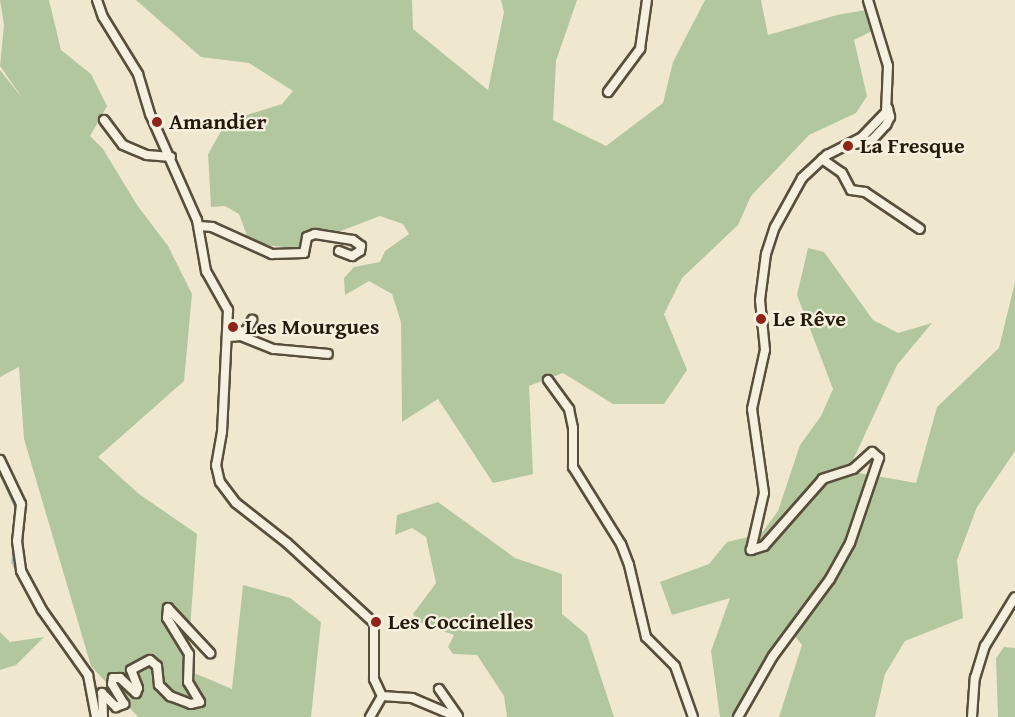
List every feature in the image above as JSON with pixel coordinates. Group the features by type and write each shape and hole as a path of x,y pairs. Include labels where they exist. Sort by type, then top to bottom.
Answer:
{"street":[{"path":"97,0 103,17 138,74 150,114 171,157 199,225 204,264 228,310 229,334 224,362 222,432 216,458 220,482 236,503 287,543 374,623 374,679 382,696"},
{"path":"608,92 640,49 647,0"},
{"path":"738,717 773,656 813,603 850,543 879,458 872,452 853,469 827,476 764,546 755,551 750,548 764,493 752,409 764,355 760,300 766,254 771,235 797,186 822,159 853,143 877,125 888,108 888,66 868,0"},
{"path":"104,120 123,145 147,155 171,157"},
{"path":"822,159 842,173 851,190 865,192 920,229"},
{"path":"199,225 212,226 272,254 304,253 308,237 315,234 353,240 361,246 360,251 352,256 339,251"},
{"path":"229,334 246,331 252,320"},
{"path":"229,334 241,336 274,349 328,354"},
{"path":"548,380 569,409 573,428 573,467 602,509 630,565 646,637 675,666 693,717"},
{"path":"0,460 21,504 16,541 21,572 42,610 87,673 96,717"},
{"path":"972,717 980,659 1015,597"},
{"path":"103,717 102,693 116,706 124,704 112,684 113,678 120,678 128,690 136,693 138,688 131,670 150,660 157,666 159,685 170,696 191,704 200,702 188,682 189,654 167,618 168,609 210,653"},
{"path":"439,689 458,717"},
{"path":"370,717 382,696"},
{"path":"382,696 412,698 458,717"}],"green space":[{"path":"0,0 49,0 61,50 91,74 107,106 90,136 103,149 137,205 168,246 192,294 184,381 98,457 139,494 197,534 187,670 232,689 243,585 290,598 321,622 311,717 138,717 91,666 24,439 19,367 0,377 0,70 23,99 0,66 4,25"},
{"path":"136,0 412,0 413,29 488,90 504,12 501,0 577,0 556,61 553,120 606,146 663,103 673,62 705,0 761,0 768,35 837,15 866,10 874,30 854,40 867,96 856,113 809,135 751,196 738,225 682,278 664,314 687,370 664,404 613,404 563,373 529,386 533,474 493,483 438,399 402,422 401,322 392,294 369,281 345,295 344,278 354,267 380,262 385,251 409,234 403,224 380,216 296,248 250,244 239,214 225,206 211,207 208,154 227,121 282,104 293,91 249,63 201,57"},
{"path":"808,248 824,252 873,320 898,333 932,323 897,365 848,471 916,483 937,407 999,348 1015,282 1015,451 977,507 957,560 963,618 905,641 885,674 875,717 779,717 802,645 787,626 733,717 720,717 711,651 730,598 672,615 660,582 709,564 727,542 761,534 778,511 800,445 821,416 833,389 797,295"},
{"path":"438,502 515,558 562,574 562,614 587,635 614,717 507,717 504,696 477,655 453,654 448,647 454,635 419,622 413,614 436,583 426,537 412,528 395,535 397,515"},
{"path":"0,632 10,642 44,637 16,665 0,670"},
{"path":"1004,647 1015,648 1015,717 998,717 996,658"}],"waterway":[{"path":"0,473 17,510"},
{"path":"14,532 13,563 37,608"},
{"path":"81,671 85,680"},
{"path":"91,713 92,717"}],"place":[{"name":"Amandier","path":"157,122"},
{"name":"La Fresque","path":"848,146"},
{"name":"Le Rêve","path":"761,319"},
{"name":"Les Mourgues","path":"233,327"},
{"name":"Les Coccinelles","path":"376,622"}]}
